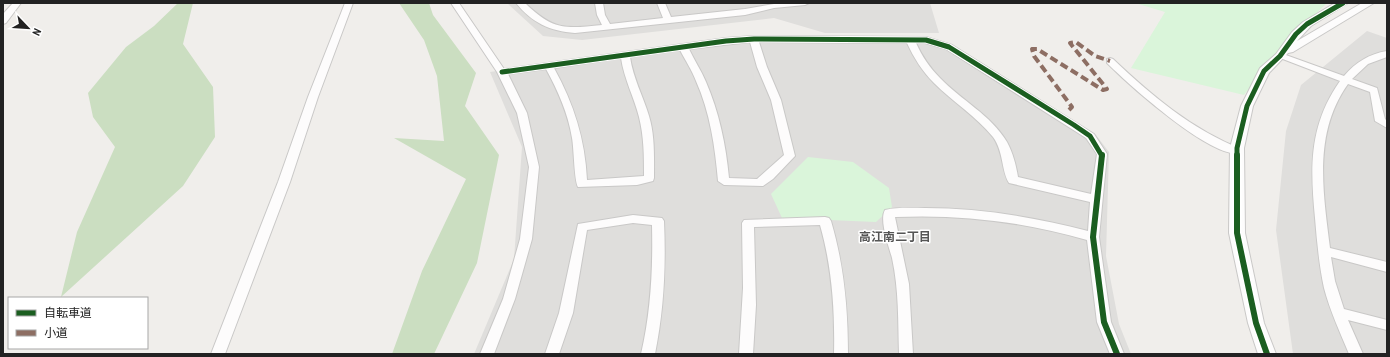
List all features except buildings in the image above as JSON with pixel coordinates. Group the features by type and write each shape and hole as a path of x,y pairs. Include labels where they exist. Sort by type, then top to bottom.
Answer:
{"street":[{"path":"3,21 17,3"},
{"path":"218,354 284,182 313,97 349,3"},
{"path":"455,3 502,72 522,113 534,167 526,239 509,299 487,354"},
{"path":"520,3 537,21 559,30 607,27 668,19 733,13 774,6 805,3"},
{"path":"599,3 601,15 607,27"},
{"path":"661,3 668,19"},
{"path":"726,3 733,13"},
{"path":"1267,354 1256,323 1237,233 1238,151 1247,106 1264,71 1280,56 1296,34 1307,24 1343,3"},
{"path":"1280,56 1364,4"},
{"path":"502,72 726,41 754,39 926,40 949,47 972,63 1090,136 1102,154 1093,237 1104,322 1117,354"},
{"path":"684,48 700,80 710,105 722,158 724,181 759,183 769,176 790,156 776,100 769,80 762,67 754,39"},
{"path":"910,40 917,56 934,78 995,132 1010,162 1013,180 1096,199"},
{"path":"1356,354 1331,289 1324,251 1318,192 1317,152 1324,119 1332,101 1346,80 1372,56 1387,54"},
{"path":"550,66 568,101 577,131 582,153 582,184 637,181 649,178 650,152 646,124 626,72 625,56"},
{"path":"1280,56 1374,90 1380,121 1387,125"},
{"path":"1110,60 1132,81 1176,116 1219,146 1238,151"},
{"path":"906,354 906,310 902,275 889,225 889,213 944,211 1003,217 1035,222 1093,237"},
{"path":"552,354 566,313 582,227 633,219 658,220 660,262 657,297 648,354"},
{"path":"746,354 750,325 748,223 825,221 834,248 838,280 841,306 841,354"},
{"path":"1324,251 1387,267"},
{"path":"1340,313 1387,325"}],"shaded area":[{"path":"507,3 930,3 939,33 825,33 774,18 582,40 543,36"},
{"path":"1367,31 1387,38 1387,354 1293,354 1276,230 1286,131 1301,85"},
{"path":"774,35 932,38 959,49 1096,135 1109,152 1106,256 1119,324 1131,354 474,354 514,259 522,147 490,72 727,37"}],"green space":[{"path":"178,3 193,3 183,44 213,87 215,137 183,186 61,297 77,232 115,147 93,117 88,93 126,47 154,26"},
{"path":"399,3 429,3 433,15 476,73 465,106 499,155 477,263 434,354 392,354 422,271 466,179 394,138 444,141 437,76 424,40"},
{"path":"1135,3 1327,3 1281,47 1244,95 1131,68 1165,12"},
{"path":"808,157 853,162 889,188 892,207 876,222 782,218 771,194"}],"marked path":[{"path":"1069,110 1072,107 1034,56 1032,49 1037,49 1103,90 1107,89 1070,43 1076,42 1095,56 1110,61"}],"cycle path":[{"path":"1267,354 1256,323 1237,233 1237,148 1247,106 1264,71 1280,56 1296,34 1307,24 1343,3"},
{"path":"502,72 726,41 754,39 926,40 949,47 972,63 1090,136 1102,154 1093,237 1104,322 1117,354"}],"district":[{"name":"高江南二丁目","path":"895,237"}]}
